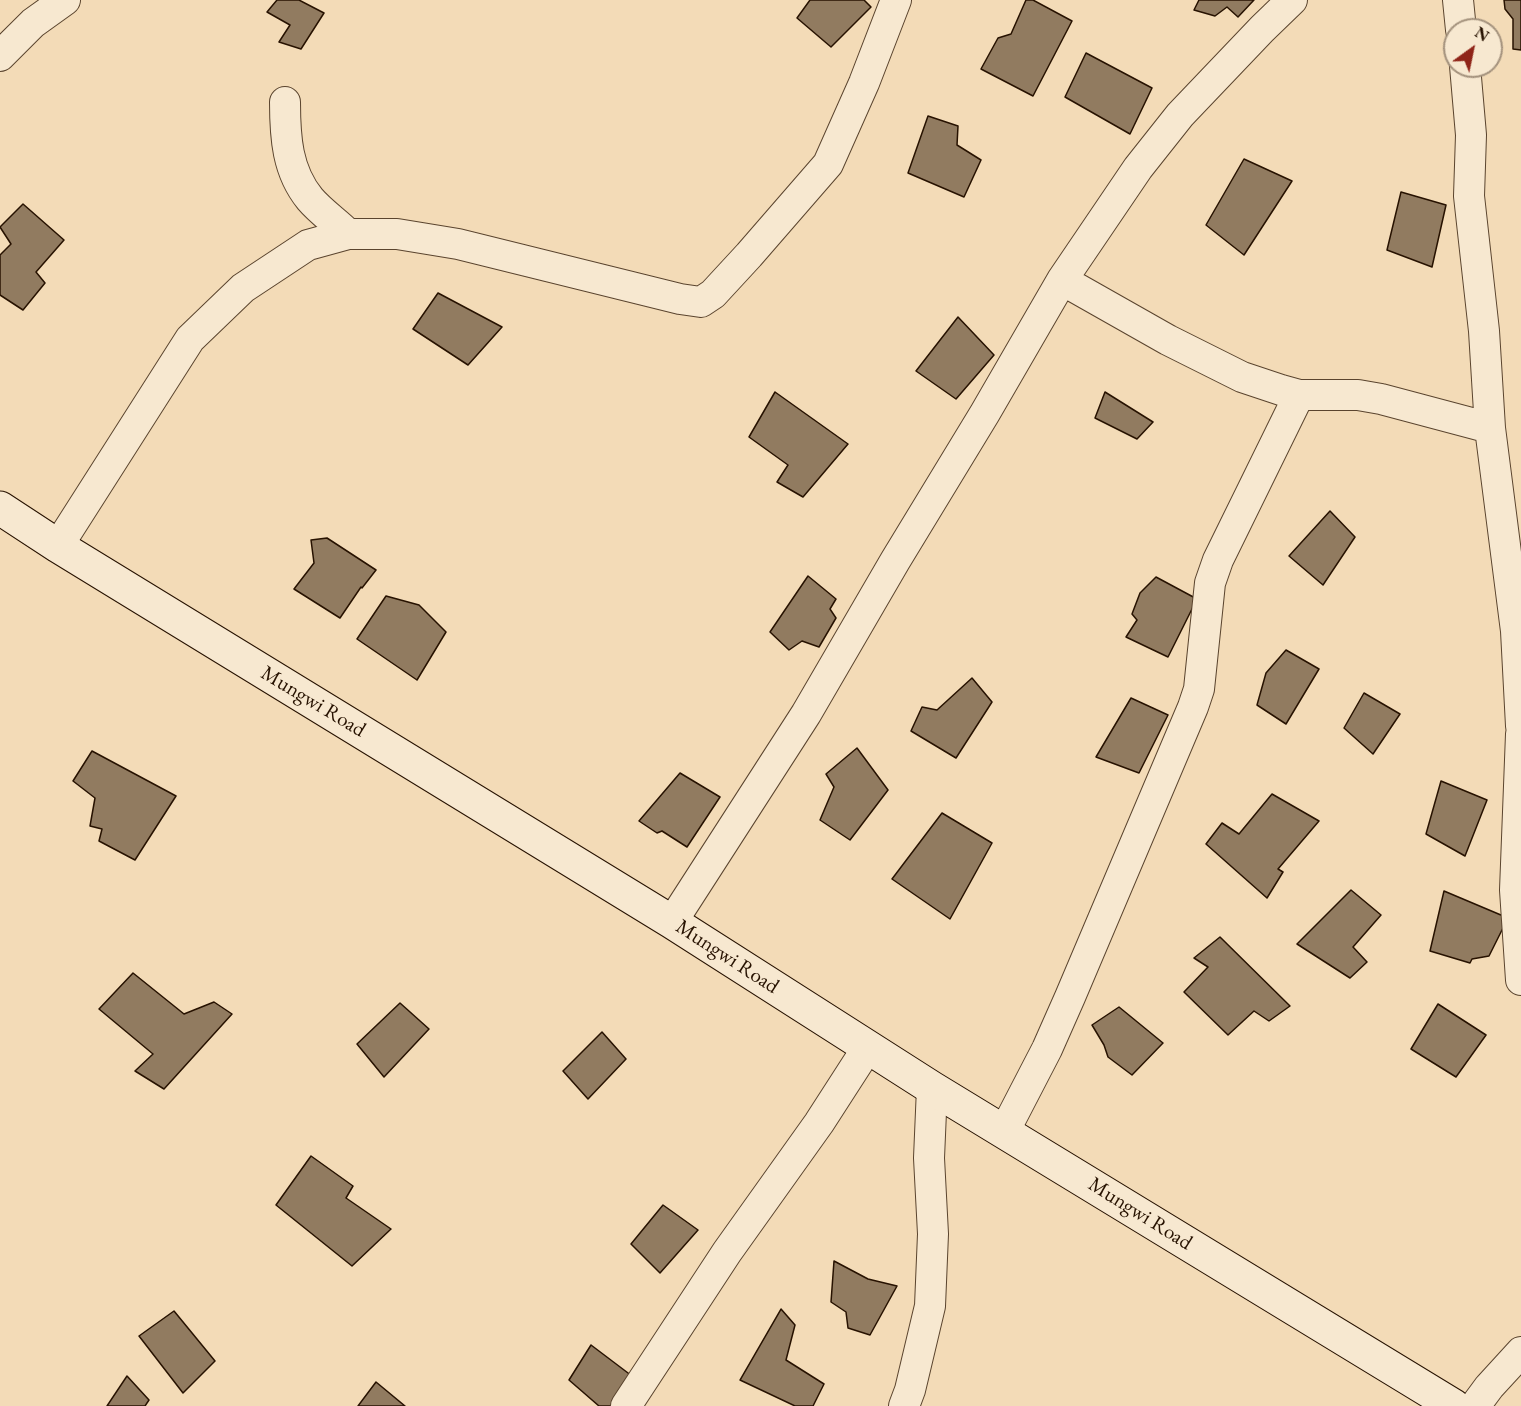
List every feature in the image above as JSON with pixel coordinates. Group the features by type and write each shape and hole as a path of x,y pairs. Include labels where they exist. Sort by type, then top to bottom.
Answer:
{"main road":[{"name":"Mungwi Road","path":"0,508 58,546 672,922 932,1088 1454,1406"}],"street":[{"path":"0,56 33,23 65,0"},
{"path":"58,546 190,339 243,288 308,245 348,234 397,234 458,244 680,299 701,302 713,294 749,255 828,164 864,83 896,0"},
{"path":"672,922 806,714 1062,280 1138,168 1180,116 1262,29 1293,0"},
{"path":"1458,0 1460,18"},
{"path":"1466,78 1471,135 1469,196 1484,331 1490,428 1515,571 1521,726"},
{"path":"285,102 285,135 290,164 310,198 348,234"},
{"path":"1062,280 1168,340 1242,377 1299,395 1358,394 1490,428"},
{"path":"1004,1132 1047,1049 1193,707 1199,689 1210,583 1218,560 1299,395"},
{"path":"1521,734 1515,890 1521,980"},
{"path":"626,1406 727,1252 819,1123 868,1047"},
{"path":"904,1406 930,1306 933,1234 929,1158 932,1088"},
{"path":"1475,1406 1521,1352"}],"building":[{"path":"277,0 299,0 324,13 301,49 279,42 290,25 267,12"},
{"path":"810,0 864,0 871,7 831,47 797,18"},
{"path":"1026,0 1033,0 1072,21 1033,96 981,69 998,38 1011,34"},
{"path":"1199,0 1254,0 1238,17 1227,7 1215,16 1194,10"},
{"path":"1504,0 1521,0 1521,50 1513,49 1513,19 1505,9"},
{"path":"1086,53 1152,88 1130,134 1065,97"},
{"path":"928,116 958,126 957,145 981,160 964,197 908,173"},
{"path":"1244,159 1292,181 1244,255 1206,225"},
{"path":"1401,192 1446,205 1432,267 1387,250"},
{"path":"23,204 64,240 36,272 45,283 23,310 0,295 0,255 11,244 0,227"},
{"path":"438,293 502,327 468,365 413,329"},
{"path":"958,317 994,355 956,399 916,371"},
{"path":"775,392 848,444 803,497 777,482 788,465 749,437"},
{"path":"1105,392 1153,422 1137,439 1095,418"},
{"path":"1330,511 1355,537 1323,585 1289,556"},
{"path":"327,538 376,570 340,618 294,589 314,563 311,540"},
{"path":"808,576 836,599 830,609 836,618 819,647 802,641 789,650 770,632"},
{"path":"1156,577 1197,599 1168,657 1126,637 1137,620 1132,614 1140,593"},
{"path":"386,596 419,605 446,632 417,680 357,639"},
{"path":"1286,650 1319,669 1286,724 1257,705 1266,673"},
{"path":"972,678 992,702 956,758 911,731 922,707 937,710"},
{"path":"1364,693 1400,714 1373,754 1344,728"},
{"path":"1131,698 1168,715 1139,773 1096,757"},
{"path":"857,748 888,790 850,840 820,820 834,787 826,774"},
{"path":"92,751 176,796 135,860 99,841 102,829 90,826 95,798 73,781"},
{"path":"680,773 720,797 687,847 662,831 657,833 639,821"},
{"path":"1441,781 1487,800 1465,856 1426,834"},
{"path":"1272,794 1319,821 1278,869 1283,872 1267,898 1206,844 1222,823 1239,834"},
{"path":"942,813 992,843 950,919 892,879"},
{"path":"1351,890 1381,915 1353,947 1367,962 1350,978 1297,944"},
{"path":"1444,891 1508,918 1489,956 1472,959 1470,963 1430,951"},
{"path":"1220,937 1290,1006 1269,1021 1254,1011 1228,1035 1184,992 1208,967 1194,958"},
{"path":"133,973 184,1014 214,1002 232,1014 164,1089 135,1071 153,1054 99,1009"},
{"path":"400,1003 429,1029 384,1077 357,1044"},
{"path":"1438,1004 1486,1035 1456,1077 1411,1049"},
{"path":"1119,1007 1163,1043 1132,1075 1108,1057 1092,1025"},
{"path":"602,1032 626,1059 588,1099 563,1071"},
{"path":"311,1156 353,1186 346,1198 391,1229 352,1266 276,1205"},
{"path":"663,1205 698,1230 660,1273 631,1244"},
{"path":"834,1261 868,1279 897,1286 870,1335 848,1328 846,1312 831,1302"},
{"path":"781,1309 795,1325 786,1360 824,1384 813,1406 795,1406 740,1380"},
{"path":"174,1311 215,1361 183,1393 139,1336"},
{"path":"591,1345 632,1376 614,1406 599,1406 569,1380"},
{"path":"127,1376 149,1400 145,1406 107,1406"},
{"path":"376,1382 405,1406 358,1406"}]}
